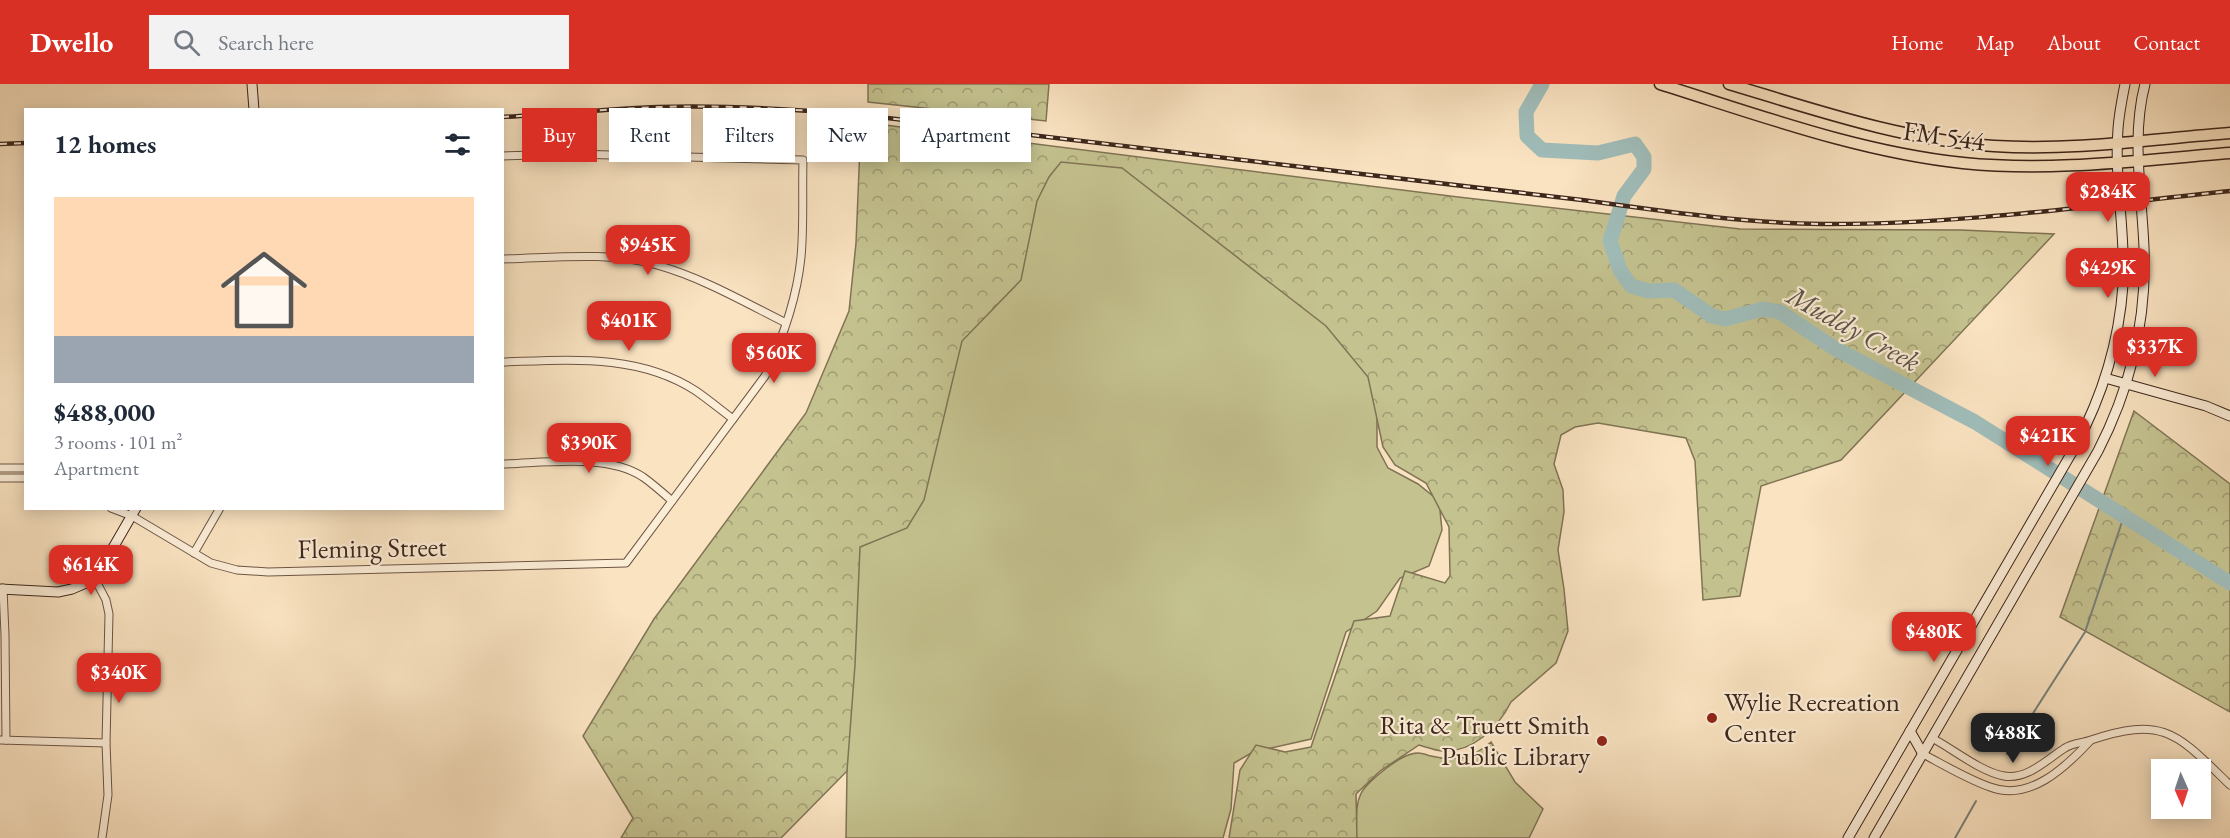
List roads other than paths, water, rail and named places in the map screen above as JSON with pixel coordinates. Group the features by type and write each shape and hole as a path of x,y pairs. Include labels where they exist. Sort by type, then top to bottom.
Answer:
{"main road":[{"path":"252,84 254,108"},
{"name":"FM 544","path":"1660,84 1788,124 1893,152 1962,163 2060,166 2230,153"},
{"name":"FM 544","path":"1729,84 1846,119 1933,139 1994,146 2038,147 2230,133"},
{"path":"1848,838 2075,447 2087,424 2105,378 2119,317 2123,285 2118,142 2125,84"},
{"path":"1874,838 2092,461 2110,428 2127,385 2139,338 2144,296 2138,122 2145,84"},
{"path":"1788,124 1794,104"},
{"path":"2105,378 2206,406 2230,416"},
{"path":"1,589 58,592 72,589 95,579 131,511"},
{"path":"1910,731 1932,738"},
{"path":"1910,731 1923,754"}],"street":[{"path":"504,156 573,154 802,160 801,257 793,303 780,344 765,376 672,501 642,476 616,466 590,462 504,464"},
{"path":"504,260 603,256 656,264 698,279 786,323"},
{"path":"504,362 596,361 637,366 666,376 695,390 733,419"},
{"path":"0,468 24,468"},
{"path":"0,478 24,478"},
{"name":"Fleming Street","path":"131,511 211,562 237,570 268,572 626,563 672,501"},
{"path":"194,552 219,510"},
{"path":"95,579 106,600 109,614 106,743 108,795 102,838"},
{"path":"1,589 3,740 106,743"},
{"path":"1932,738 1990,772 2006,777 2023,775 2067,746 2090,741 2107,734 2136,728 2163,731 2191,748 2230,785"},
{"path":"1923,754 1991,788 2010,791 2026,789 2045,780 2076,756 2090,741"}],"waterway":[{"name":"Muddy Creek","path":"1542,84 1526,112 1527,136 1542,150 1598,153 1635,144 1644,157 1644,169 1624,196 1610,241 1620,270 1631,286 1649,291 1674,290 1712,316 1725,319 1763,309 1780,312 1834,348 1975,422 2230,583"},
{"path":"2007,754 2085,632 2124,516"},
{"path":"1955,838 1976,801"}],"railway":[{"path":"504,117 659,107 760,108 862,115 1702,216 1792,223 1873,223 1975,218 2230,191"},
{"path":"0,144 24,143"}],"place":[{"name":"Wylie Recreation Center","path":"1712,718"},
{"name":"Rita & Truett Smith Public Library","path":"1602,741"}]}
